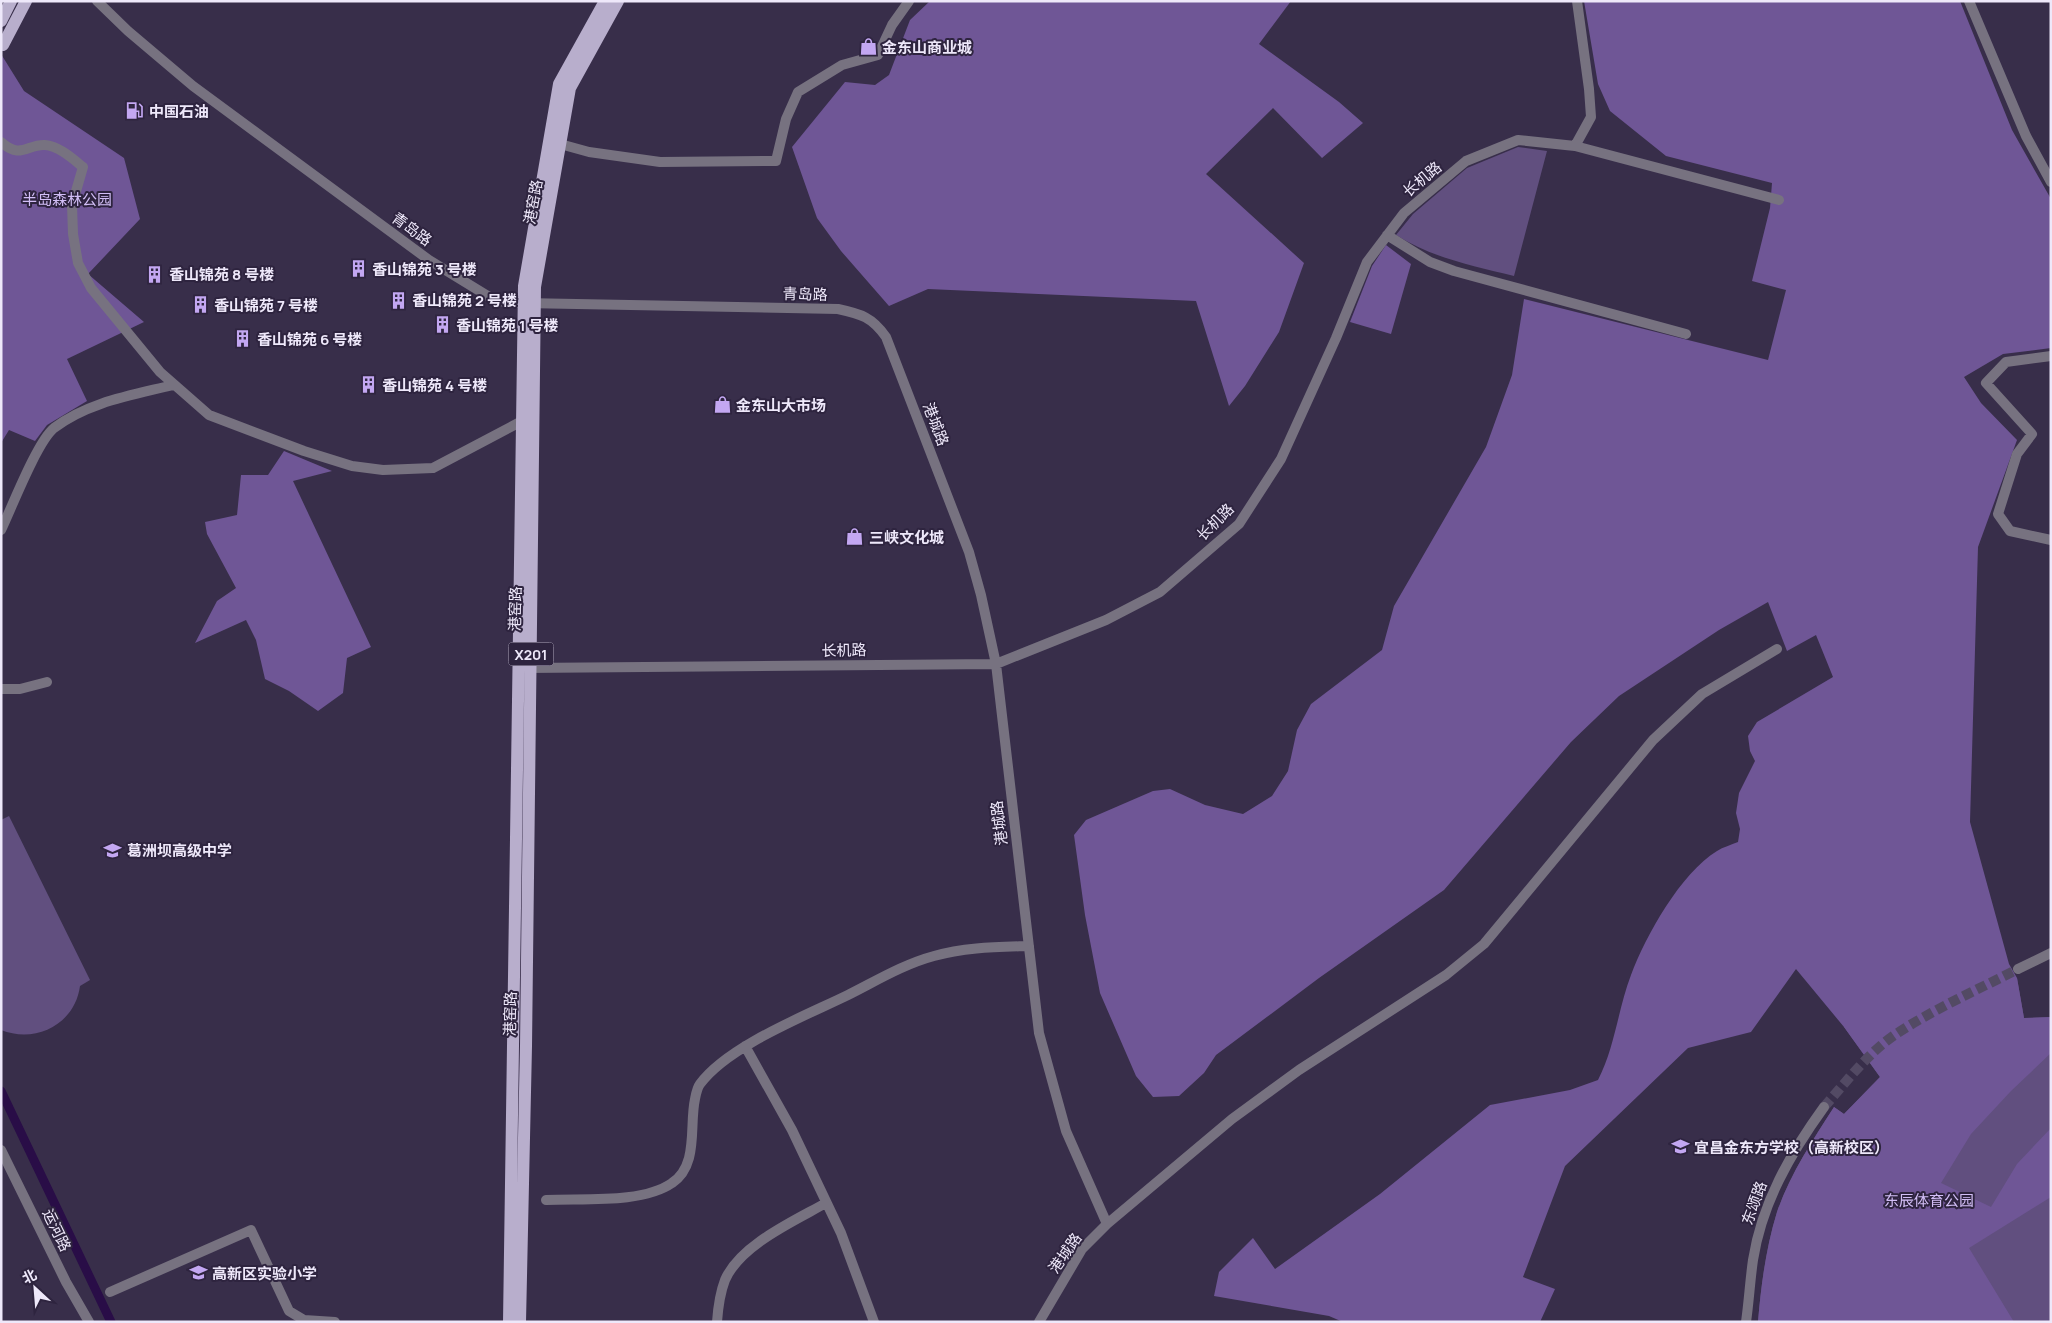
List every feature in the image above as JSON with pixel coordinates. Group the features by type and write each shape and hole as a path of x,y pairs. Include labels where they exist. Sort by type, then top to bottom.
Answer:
{"main road":[{"path":"1,21 11,1"},
{"path":"3,45 26,1"},
{"name":"港窑路","path":"510,1322 524,668 528,303 524,286 560,84 605,1"},
{"name":"港窑路","path":"520,1322 526,1046 522,422 528,303 535,287 570,88 618,1"}],"street":[{"name":"青岛路","path":"97,1 128,31 193,86 429,260 496,301 838,309 864,315"},
{"path":"560,144 589,152 660,162 776,162 786,119 798,92 842,64 878,55 892,25 909,1"},
{"path":"1575,146 1591,117 1577,1"},
{"path":"1969,1 2026,136 2051,182"},
{"name":"长机路","path":"524,668 996,664 1106,620 1160,592 1238,524 1281,459 1336,338 1367,262 1404,213 1466,161 1518,140 1575,146 1780,200"},
{"path":"1,142 9,149 25,151 45,145 59,150 83,167 72,206 73,234 78,263 91,288 173,384 210,415 304,452 352,466 383,470 433,468 522,422"},
{"path":"1387,235 1430,262 1454,272 1686,334"},
{"name":"港城路","path":"864,315 878,325 886,337 969,552 981,595 996,664 1038,1033 1066,1131 1107,1224 1082,1249 1039,1322"},
{"path":"2051,356 2006,362 1986,383 2032,434 2017,454 1998,514 2010,531 2051,540"},
{"path":"1,530 42,443 54,428 96,405 173,384"},
{"path":"1107,1224 1232,1118 1299,1070 1446,975 1484,944 1653,740 1702,694 1777,649"},
{"path":"1,689 20,689 47,682"},
{"path":"546,1200 638,1197 655,1193 674,1183 686,1169 691,1150 692,1111 698,1086 712,1070 745,1046 900,969 934,956 981,948 1028,946"},
{"path":"2018,969 2051,953"},
{"path":"745,1046 792,1130 841,1233 874,1322"},
{"name":"东颂路","path":"1746,1322 1753,1259 1771,1195 1800,1141 1824,1108"},
{"name":"运河路","path":"1,1150 66,1282 89,1322"},
{"path":"717,1322 718,1307 725,1279 740,1260 762,1238 826,1204"},
{"path":"110,1292 251,1230 289,1311 304,1320 335,1322"}],"green space":[{"path":"930,1 1291,1 1259,44 1339,102 1363,123 1322,158 1273,108 1206,174 1304,263 1279,332 1245,386 1229,406 1196,301 928,289 889,306 841,251 817,218 792,147 845,82 875,85 889,75 910,20"},
{"path":"1584,1 1960,1 2012,130 2051,199 2051,348 2003,354 1964,377 1981,403 2017,440 1978,547 1970,822 2009,964 2017,978 2024,1018 2051,1017 2051,1053 2011,1091 1971,1134 1941,1183 1991,1207 2017,1164 2051,1128 2051,1197 1969,1248 2014,1322 1758,1322 1762,1280 1770,1239 1777,1212 1788,1184 1834,1107 1844,1114 1880,1077 1844,1027 1796,969 1751,1032 1688,1048 1565,1166 1523,1277 1555,1289 1540,1322 1343,1322 1329,1316 1214,1296 1219,1272 1253,1238 1275,1269 1380,1194 1490,1105 1570,1090 1598,1080 1609,1054 1631,975 1655,924 1690,874 1719,850 1738,842 1740,829 1736,813 1739,793 1755,761 1750,751 1748,736 1757,722 1833,677 1816,635 1787,651 1768,602 1719,630 1619,696 1571,742 1444,890 1319,978 1216,1055 1204,1073 1179,1096 1153,1097 1136,1076 1100,993 1085,915 1074,835 1086,820 1153,791 1170,789 1205,805 1243,814 1272,796 1288,771 1297,730 1311,704 1382,650 1394,606 1486,447 1512,375 1524,299 1768,360 1786,290 1752,281 1770,208 1772,183 1666,156 1610,111 1598,84"},
{"name":"半岛森林公园","path":"1,54 24,91 124,158 140,219 88,274 144,322 67,359 87,401 47,425 35,441 9,430 1,443"},
{"path":"1518,147 1547,151 1514,276 1469,265 1424,250 1396,235 1413,214 1467,168"},
{"path":"1386,245 1411,264 1391,334 1350,322 1372,266"},
{"path":"284,451 332,471 293,481 371,647 347,658 343,693 318,711 289,691 265,679 256,640 246,620 195,643 217,601 236,588 207,534 205,522 237,515 241,475 268,475"},
{"path":"9,816 90,980 80,986 77,999 62,1020 52,1028 27,1034 14,1034 1,1030 1,820"},
{"name":"东辰体育公园","path":"2017,978 2024,1018 2051,1017 2051,1322 1758,1322 1762,1280 1770,1239 1777,1212 1788,1184 1834,1107 1844,1114 1880,1077 1844,1027"}],"waterway":[{"path":"1,1091 111,1322"}],"tunnel":[{"path":"1824,1107 1867,1059 1896,1034 1940,1008 2018,969"}],"place":[{"name":"金东山商业城","path":"868,47"},
{"name":"中国石油","path":"135,111"},
{"name":"香山锦苑 3 号楼","path":"358,269"},
{"name":"香山锦苑 8 号楼","path":"155,274"},
{"name":"香山锦苑 2 号楼","path":"398,300"},
{"name":"香山锦苑 7 号楼","path":"200,305"},
{"name":"香山锦苑 1 号楼","path":"442,325"},
{"name":"香山锦苑 6 号楼","path":"243,339"},
{"name":"香山锦苑 4 号楼","path":"368,385"},
{"name":"金东山大市场","path":"722,405"},
{"name":"三峡文化城","path":"855,537"},
{"name":"葛洲坝高级中学","path":"113,850"},
{"name":"宜昌金东方学校（高新校区）","path":"1680,1147"},
{"name":"高新区实验小学","path":"198,1273"}]}
